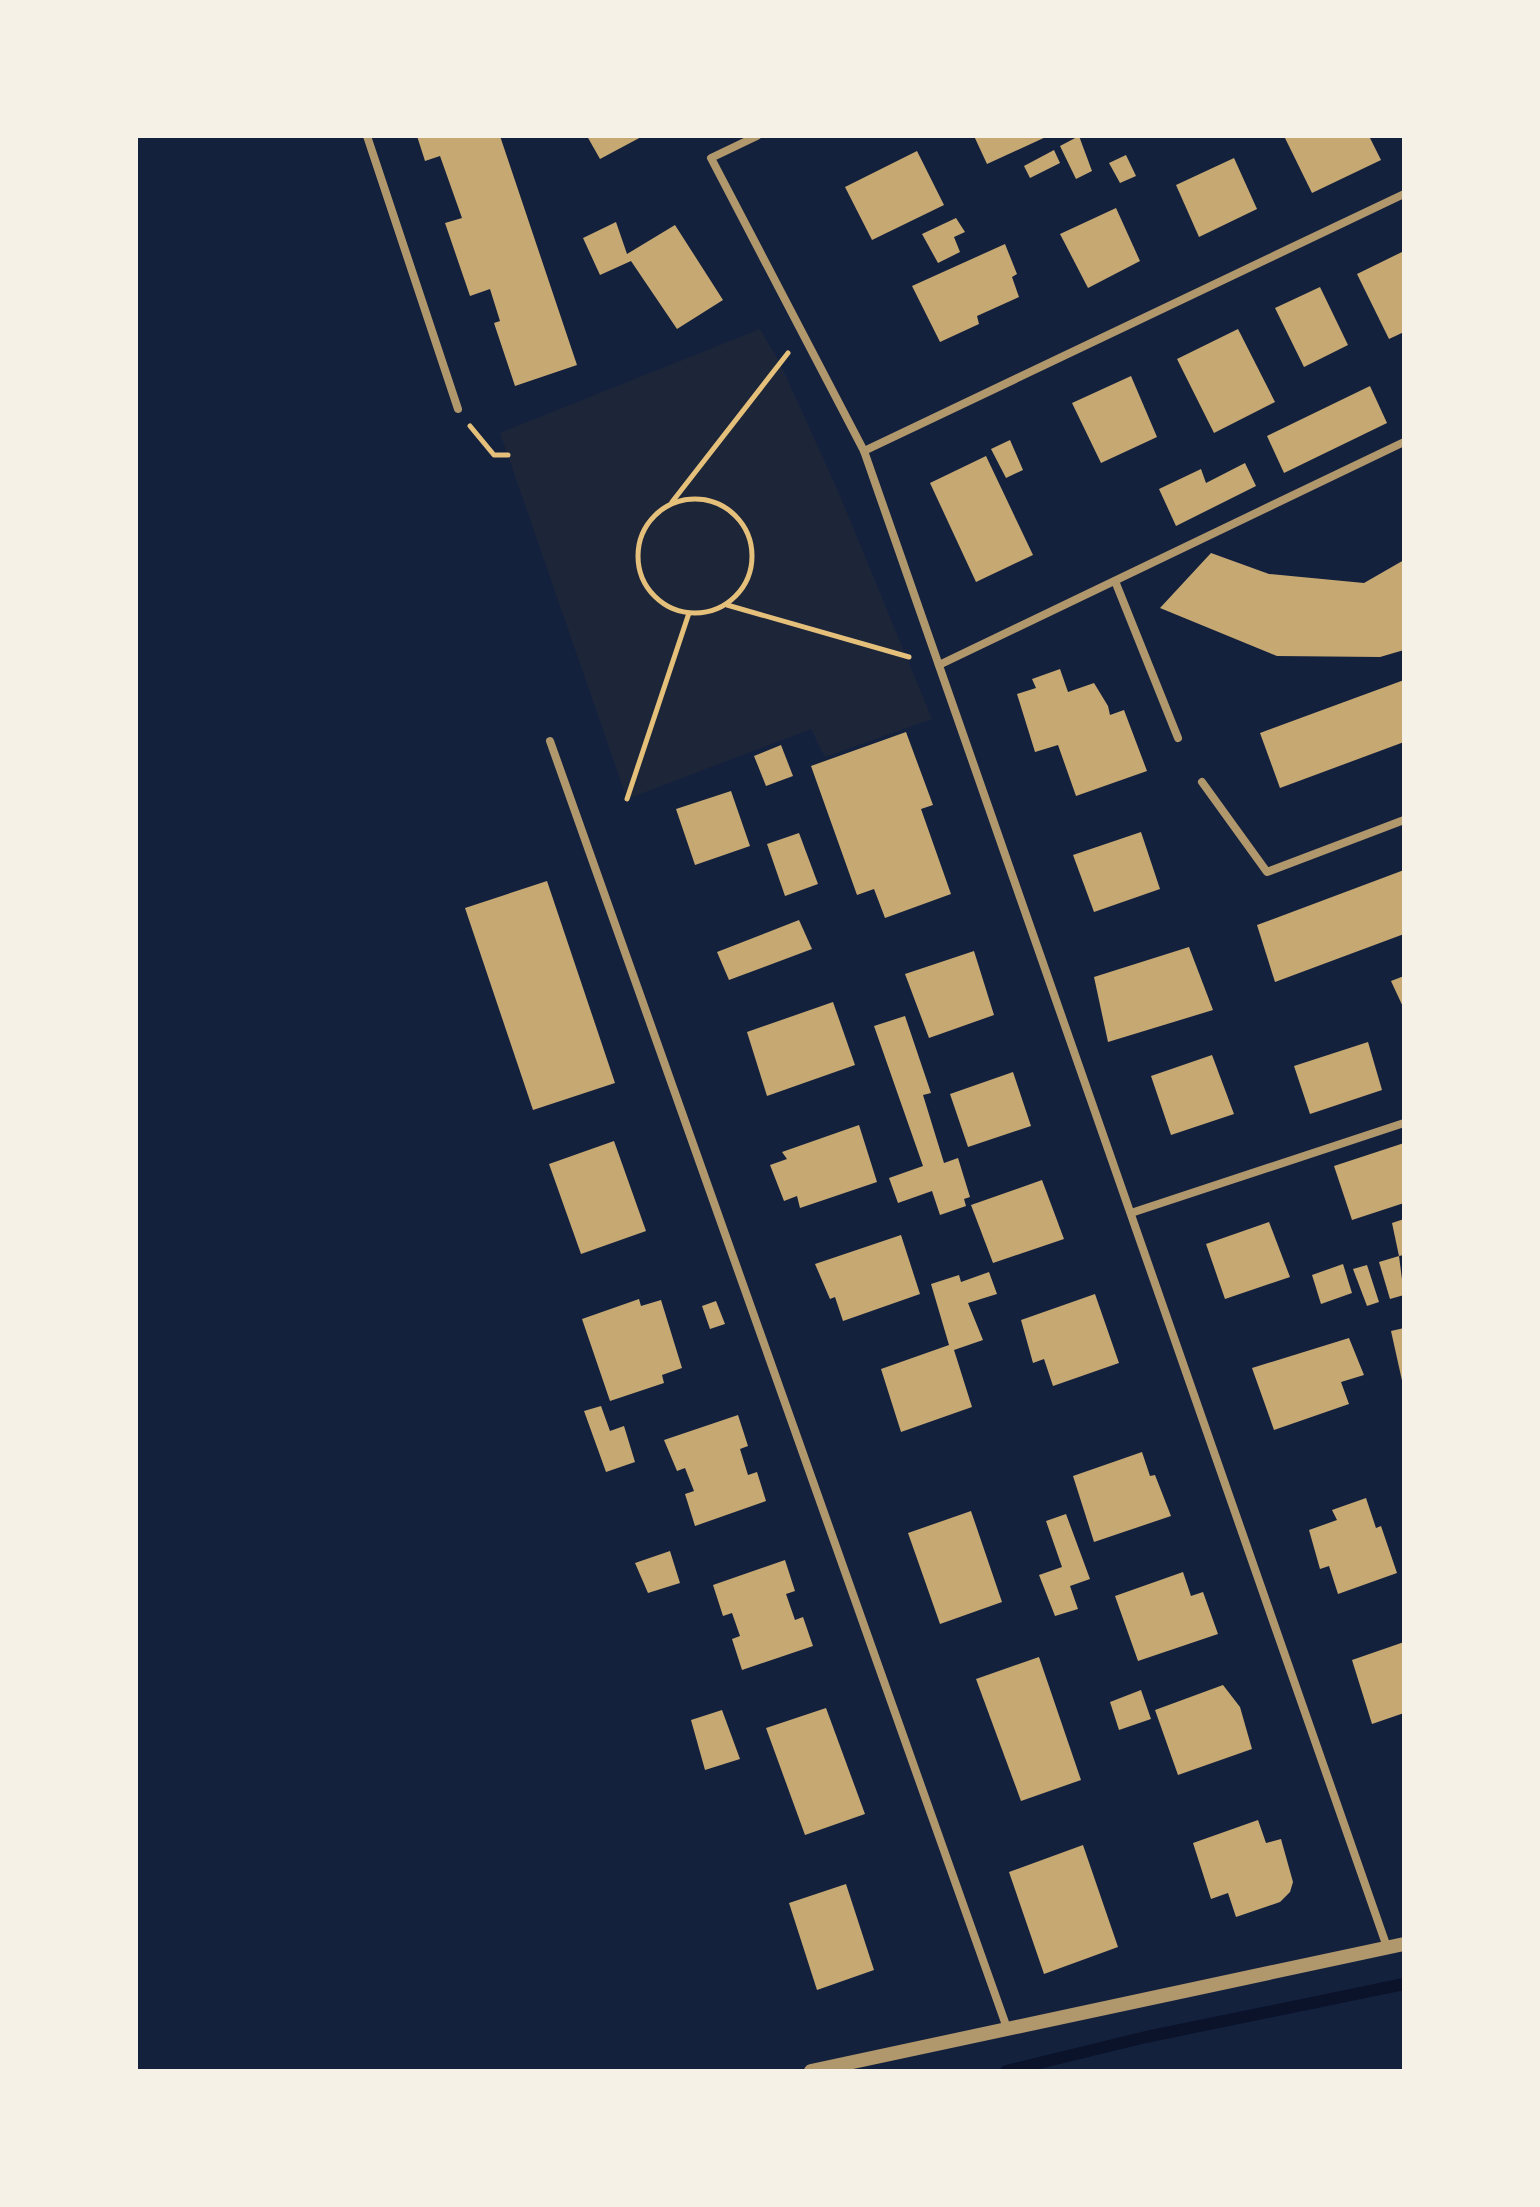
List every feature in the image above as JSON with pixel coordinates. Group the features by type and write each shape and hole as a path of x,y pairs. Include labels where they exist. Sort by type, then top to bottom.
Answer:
{"street":[{"path":"367,136 458,409"},
{"path":"757,136 711,158 864,451 1387,1947"},
{"path":"864,451 1404,194"},
{"path":"939,665 1404,442"},
{"path":"1115,581 1178,738"},
{"path":"550,741 1007,2028"},
{"path":"1202,782 1267,872 1404,820"},
{"path":"1131,1213 1404,1123"},
{"path":"811,2071 1404,1944"}],"path":[{"path":"672,502 690,498 709,499 726,507 740,521 749,537 753,556 749,575 740,592 726,605 708,612 689,613 671,608 655,598 643,582 637,564 638,546 644,528 656,513 672,502 803,334"},
{"path":"458,409 494,455 508,455"},
{"path":"726,605 939,665"},
{"path":"627,799 689,613"}],"shaded area":[{"path":"760,329 780,363 838,491 932,719 825,757 811,729 627,799 500,433"}],"building":[{"path":"417,136 500,136 577,365 515,386 494,323 500,321 490,289 470,296 445,223 462,218 440,156 425,161"},
{"path":"587,136 643,136 600,159"},
{"path":"974,136 1048,136 987,164"},
{"path":"1079,136 1092,171 1076,179 1060,146"},
{"path":"1369,136 1381,160 1312,193 1285,138"},
{"path":"1054,150 1060,163 1030,178 1024,166"},
{"path":"917,151 944,205 872,240 845,187"},
{"path":"1126,155 1136,176 1120,183 1109,163"},
{"path":"1234,158 1257,209 1199,237 1176,185"},
{"path":"1116,208 1140,261 1088,288 1060,234"},
{"path":"956,218 965,232 954,237 960,252 938,263 922,234"},
{"path":"616,222 627,254 675,225 723,300 677,329 631,261 600,275 583,238"},
{"path":"1005,244 1017,274 1012,277 1019,297 977,316 979,324 940,342 912,286"},
{"path":"1404,251 1404,332 1389,339 1357,274"},
{"path":"1320,287 1348,345 1304,367 1275,308"},
{"path":"1238,329 1275,402 1214,433 1177,359"},
{"path":"1131,376 1157,437 1101,463 1072,403"},
{"path":"1370,386 1387,423 1284,473 1267,436"},
{"path":"1010,440 1023,470 1006,478 991,449"},
{"path":"986,456 1033,555 976,582 930,483"},
{"path":"1245,463 1256,486 1176,526 1159,489 1201,469 1206,483"},
{"path":"1211,553 1269,574 1364,583 1404,560 1404,650 1380,657 1277,656 1160,608"},
{"path":"1060,669 1068,692 1094,683 1110,715 1124,710 1147,771 1076,796 1058,745 1035,752 1017,694 1036,688 1032,679"},
{"path":"1404,680 1404,742 1280,788 1260,733"},
{"path":"906,732 933,805 921,809 951,894 885,918 874,889 857,895 811,766"},
{"path":"781,745 793,776 766,786 754,756"},
{"path":"731,791 750,846 695,865 676,809"},
{"path":"1141,832 1160,889 1094,912 1073,855"},
{"path":"799,833 818,884 785,896 767,844"},
{"path":"1404,870 1404,934 1275,982 1257,925"},
{"path":"547,881 615,1083 533,1110 465,908"},
{"path":"799,920 812,949 729,980 717,952"},
{"path":"1189,947 1213,1010 1108,1042 1094,977"},
{"path":"974,951 994,1015 929,1038 905,974"},
{"path":"1404,976 1404,1009 1391,981"},
{"path":"833,1002 855,1065 767,1096 747,1032"},
{"path":"905,1016 931,1093 923,1095 944,1163 958,1158 970,1197 964,1199 966,1206 940,1215 932,1191 898,1203 889,1178 923,1166 874,1026"},
{"path":"1368,1042 1382,1090 1310,1114 1294,1066"},
{"path":"1212,1055 1234,1114 1171,1135 1151,1076"},
{"path":"1013,1072 1031,1126 968,1147 950,1094"},
{"path":"859,1125 877,1182 800,1208 797,1196 784,1201 770,1165 787,1159 782,1152"},
{"path":"614,1141 646,1231 581,1254 549,1164"},
{"path":"1404,1143 1404,1203 1352,1220 1334,1166"},
{"path":"1042,1180 1064,1239 993,1263 971,1205"},
{"path":"1404,1219 1404,1255 1399,1256 1392,1223"},
{"path":"1269,1222 1290,1277 1225,1299 1206,1244"},
{"path":"901,1235 920,1294 843,1321 835,1297 830,1299 815,1264"},
{"path":"1399,1256 1404,1295 1390,1299 1379,1262"},
{"path":"1343,1264 1352,1293 1321,1304 1312,1275"},
{"path":"1367,1265 1379,1302 1367,1306 1353,1269"},
{"path":"989,1272 997,1294 968,1303 983,1340 954,1350 972,1407 901,1432 881,1369 949,1345 931,1284 959,1275 961,1282"},
{"path":"1095,1294 1119,1363 1053,1386 1044,1359 1033,1363 1021,1320"},
{"path":"639,1299 641,1306 661,1300 682,1368 662,1375 664,1383 610,1401 582,1319"},
{"path":"716,1301 725,1324 710,1329 702,1306"},
{"path":"1404,1328 1404,1384 1403,1385 1391,1331"},
{"path":"1349,1338 1364,1375 1341,1382 1349,1404 1274,1430 1252,1368"},
{"path":"601,1406 610,1431 624,1426 635,1462 606,1472 584,1411"},
{"path":"738,1415 748,1446 740,1449 748,1475 757,1472 766,1501 695,1526 685,1494 694,1491 685,1468 677,1471 664,1440"},
{"path":"1142,1452 1150,1476 1155,1475 1171,1516 1094,1542 1073,1476"},
{"path":"1366,1498 1376,1528 1381,1526 1397,1573 1338,1594 1329,1566 1320,1569 1309,1530 1337,1520 1332,1510"},
{"path":"971,1511 1002,1602 940,1624 908,1533"},
{"path":"1066,1514 1090,1579 1070,1586 1078,1609 1055,1616 1039,1575 1062,1567 1046,1521"},
{"path":"670,1551 680,1583 648,1593 635,1563"},
{"path":"785,1560 795,1591 786,1594 795,1620 803,1617 813,1646 742,1670 732,1639 740,1636 732,1613 723,1616 713,1585"},
{"path":"1183,1572 1191,1596 1203,1592 1218,1634 1138,1661 1115,1596"},
{"path":"1404,1642 1404,1713 1372,1724 1352,1660"},
{"path":"1039,1657 1081,1780 1021,1801 976,1679"},
{"path":"1223,1685 1240,1707 1252,1749 1178,1775 1155,1710"},
{"path":"1141,1690 1151,1719 1119,1730 1110,1702"},
{"path":"826,1708 865,1814 805,1835 766,1728"},
{"path":"722,1710 740,1759 705,1770 691,1720"},
{"path":"1258,1820 1266,1843 1281,1839 1293,1882 1290,1892 1280,1902 1236,1917 1228,1893 1211,1899 1193,1843"},
{"path":"1083,1845 1118,1947 1044,1974 1009,1872"},
{"path":"846,1884 874,1970 817,1990 789,1903"}],"waterway":[{"path":"1006,2071 1146,2037 1404,1984"}]}
